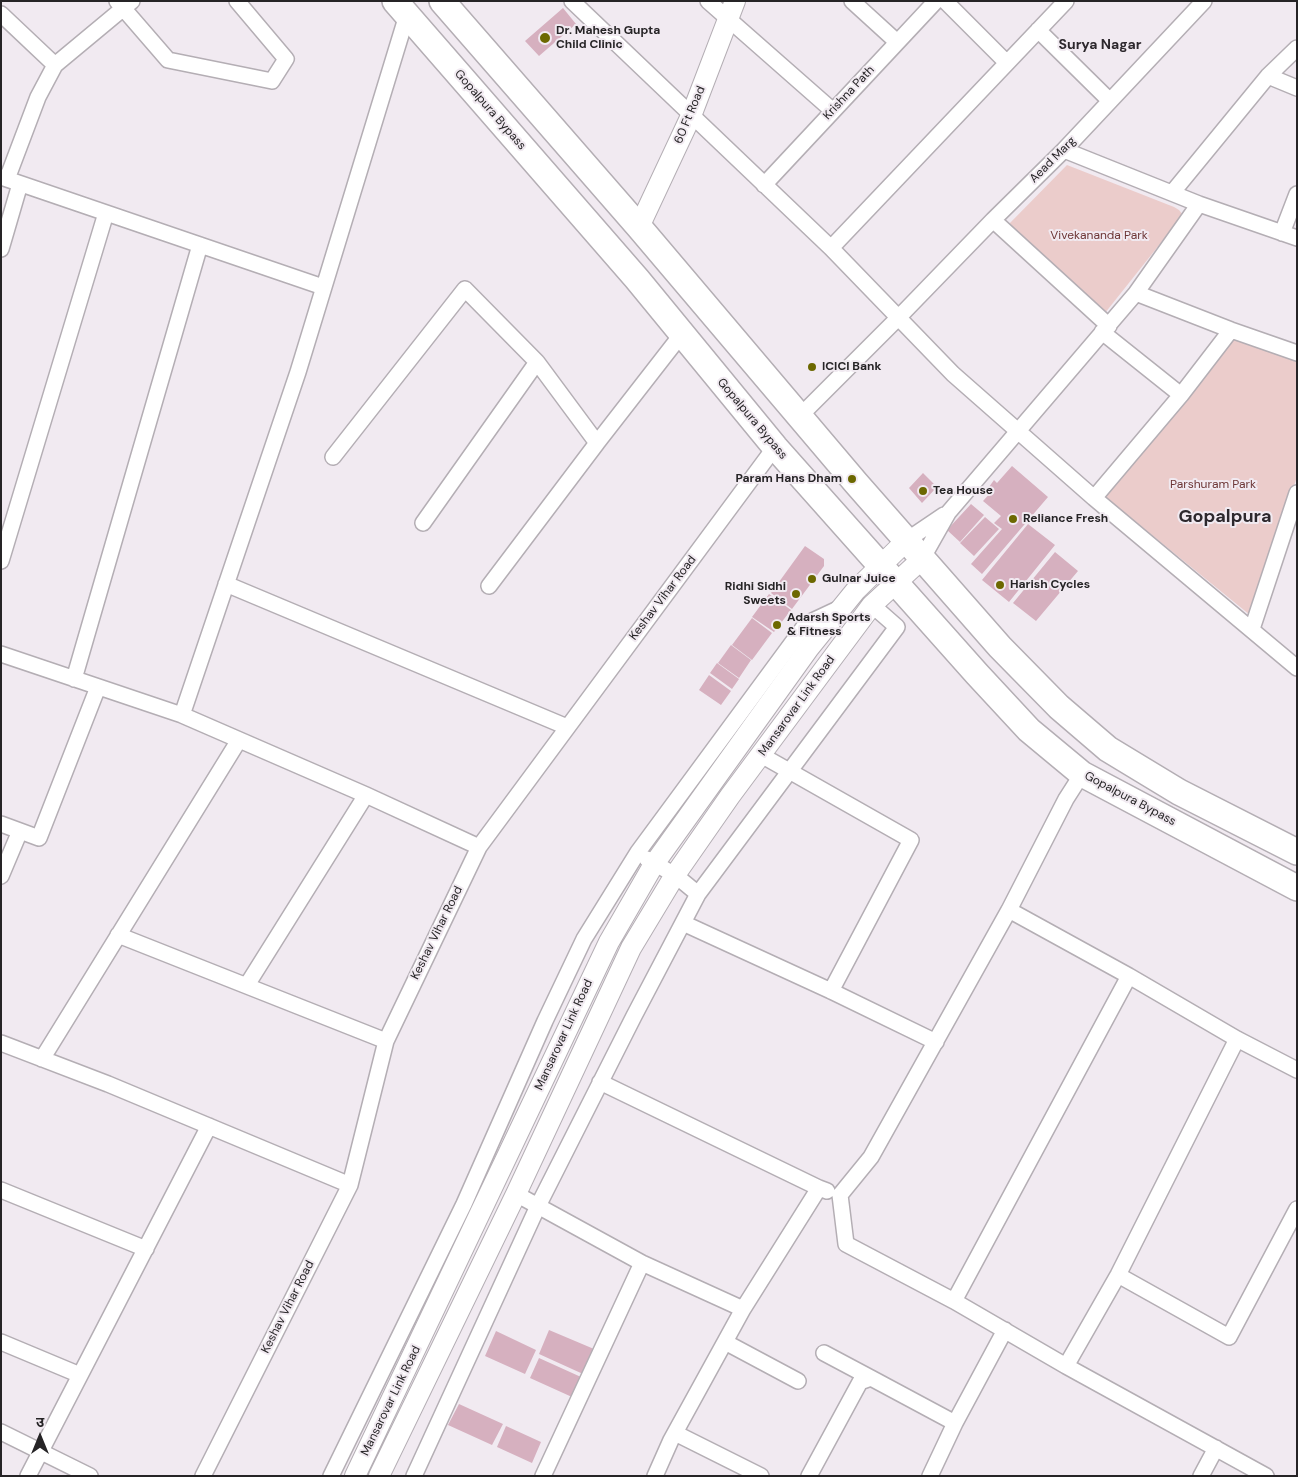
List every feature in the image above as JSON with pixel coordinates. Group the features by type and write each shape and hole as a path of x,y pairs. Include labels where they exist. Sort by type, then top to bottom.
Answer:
{"main road":[{"path":"446,3 914,550 1000,647 1059,707 1108,749 1180,792 1295,845"},
{"name":"Gopalpura Bypass","path":"401,8 637,279 681,335 775,447 1029,730 1082,774 1297,888"}],"street":[{"path":"1,248 9,180 38,97 54,65 124,4 168,60 272,81 286,59 237,1"},
{"path":"572,1 831,248 953,374 1094,498 1297,668"},
{"path":"708,1 727,20 803,83 833,111"},
{"name":"60 Ft Road","path":"639,227 691,116 735,1"},
{"path":"852,1 897,42"},
{"name":"Krishna Path","path":"764,185 936,1"},
{"path":"945,1 1007,63"},
{"path":"831,248 1066,1"},
{"name":"Aead Marg","path":"799,417 992,220 1064,150 1204,1"},
{"path":"182,715 298,372 338,243 401,8"},
{"path":"1,14 54,65"},
{"path":"1038,30 1110,101"},
{"path":"1172,192 1268,76 1297,48"},
{"path":"1268,76 1297,88"},
{"path":"1064,150 1199,204 1290,236 1297,194"},
{"path":"9,180 323,287"},
{"path":"948,513 1136,293 1199,204"},
{"path":"1,561 106,213"},
{"path":"992,220 1105,329 1180,396"},
{"path":"74,679 200,245"},
{"path":"333,457 464,289 536,362 597,443"},
{"path":"1136,293 1297,353"},
{"path":"1094,498 1180,396 1231,330"},
{"path":"489,586 681,335"},
{"path":"423,524 536,362"},
{"name":"Keshav Vihar Road","path":"203,1476 350,1184 386,1041 479,847 775,447"},
{"path":"1252,629 1297,493"},
{"name":"Mansarovar Link Road","path":"914,550 948,513"},
{"name":"Mansarovar Link Road","path":"355,1476 422,1336 472,1209 608,942 654,864 809,648 856,590 888,574 914,550 948,513"},
{"name":"Mansarovar Link Road","path":"379,1476 516,1194 631,948 675,875 872,605 888,574"},
{"path":"226,584 567,727"},
{"path":"414,1476 538,1206 698,894 897,628 872,605"},
{"path":"331,1476 472,1209 545,1021 584,939 638,852 806,624 842,607"},
{"path":"1,654 182,715 366,795 479,847"},
{"path":"1,824 39,838 98,687"},
{"path":"42,1059 239,740"},
{"path":"761,755 911,840 831,991"},
{"path":"1082,774 1066,798 1009,910 871,1157 840,1195 846,1244 954,1300 1066,1366 1266,1476"},
{"path":"248,985 366,795"},
{"path":"1,876 20,831"},
{"path":"638,852 654,864 675,875 698,894"},
{"path":"1009,910 1238,1039 1297,1070"},
{"path":"683,923 936,1042"},
{"path":"118,935 386,1041"},
{"path":"954,1300 1129,976"},
{"path":"1066,1366 1118,1275 1238,1039"},
{"path":"1,1043 108,1084 350,1184"},
{"path":"600,1082 819,1188 840,1195"},
{"path":"28,1476 209,1126"},
{"path":"655,1476 675,1433 743,1309 819,1188"},
{"path":"1,1190 146,1249"},
{"path":"516,1194 642,1263 743,1309"},
{"path":"1118,1275 1229,1337 1297,1209"},
{"path":"543,1476 642,1263"},
{"path":"930,1476 955,1423 1005,1330"},
{"path":"1,1342 80,1375"},
{"path":"725,1342 798,1381"},
{"path":"824,1353 955,1423"},
{"path":"809,1476 860,1382 871,1378"},
{"path":"1,1432 90,1476"},
{"path":"675,1433 761,1476"},
{"path":"1201,1476 1216,1448"}],"green space":[{"name":"Vivekananda Park","path":"1067,165 1174,207 1183,215 1105,313 1009,224"},
{"name":"Parshuram Park","path":"1233,339 1297,362 1297,477 1250,615 1104,496"}],"building":[{"path":"563,8 576,24 539,56 525,41"},
{"name":"Reliance Fresh","path":"1012,466 1048,497 982,574 971,564 1002,529 994,523 1001,516 983,501 993,490 989,487 994,480 997,483"},
{"name":"Tea House","path":"923,473 937,487 922,503 909,488"},
{"path":"971,504 984,515 960,542 947,530"},
{"path":"985,517 999,529 974,556 960,543"},
{"path":"1028,524 1055,545 1009,602 982,580"},
{"path":"805,546 824,559 824,566 792,609 771,593"},
{"path":"1055,552 1078,571 1036,621 1013,603"},
{"path":"769,594 791,610 774,632 752,617"},
{"path":"752,618 772,633 752,660 732,645"},
{"path":"731,645 751,660 739,678 718,663"},
{"path":"717,663 739,679 732,689 710,673"},
{"path":"709,675 731,691 721,705 699,690"},
{"path":"549,1330 594,1349 583,1374 539,1354"},
{"path":"496,1331 536,1350 525,1374 485,1356"},
{"path":"539,1358 581,1377 572,1397 530,1378"},
{"path":"459,1404 503,1424 492,1445 448,1425"},
{"path":"506,1426 541,1442 532,1463 497,1447"}],"place":[{"name":"Dr. Mahesh Gupta Child Clinic","path":"545,38"},
{"name":"ICICI Bank","path":"812,367"},
{"name":"Param Hans Dham","path":"852,479"},
{"name":"Tea House","path":"923,491"},
{"name":"Reliance Fresh","path":"1013,519"},
{"name":"Gulnar Juice","path":"812,579"},
{"name":"Harish Cycles","path":"1000,585"},
{"name":"Ridhi Sidhi Sweets","path":"796,594"},
{"name":"Adarsh Sports & Fitness","path":"777,625"}],"district":[{"name":"Surya Nagar","path":"1100,45"},
{"name":"Gopalpura","path":"1225,517"}]}
